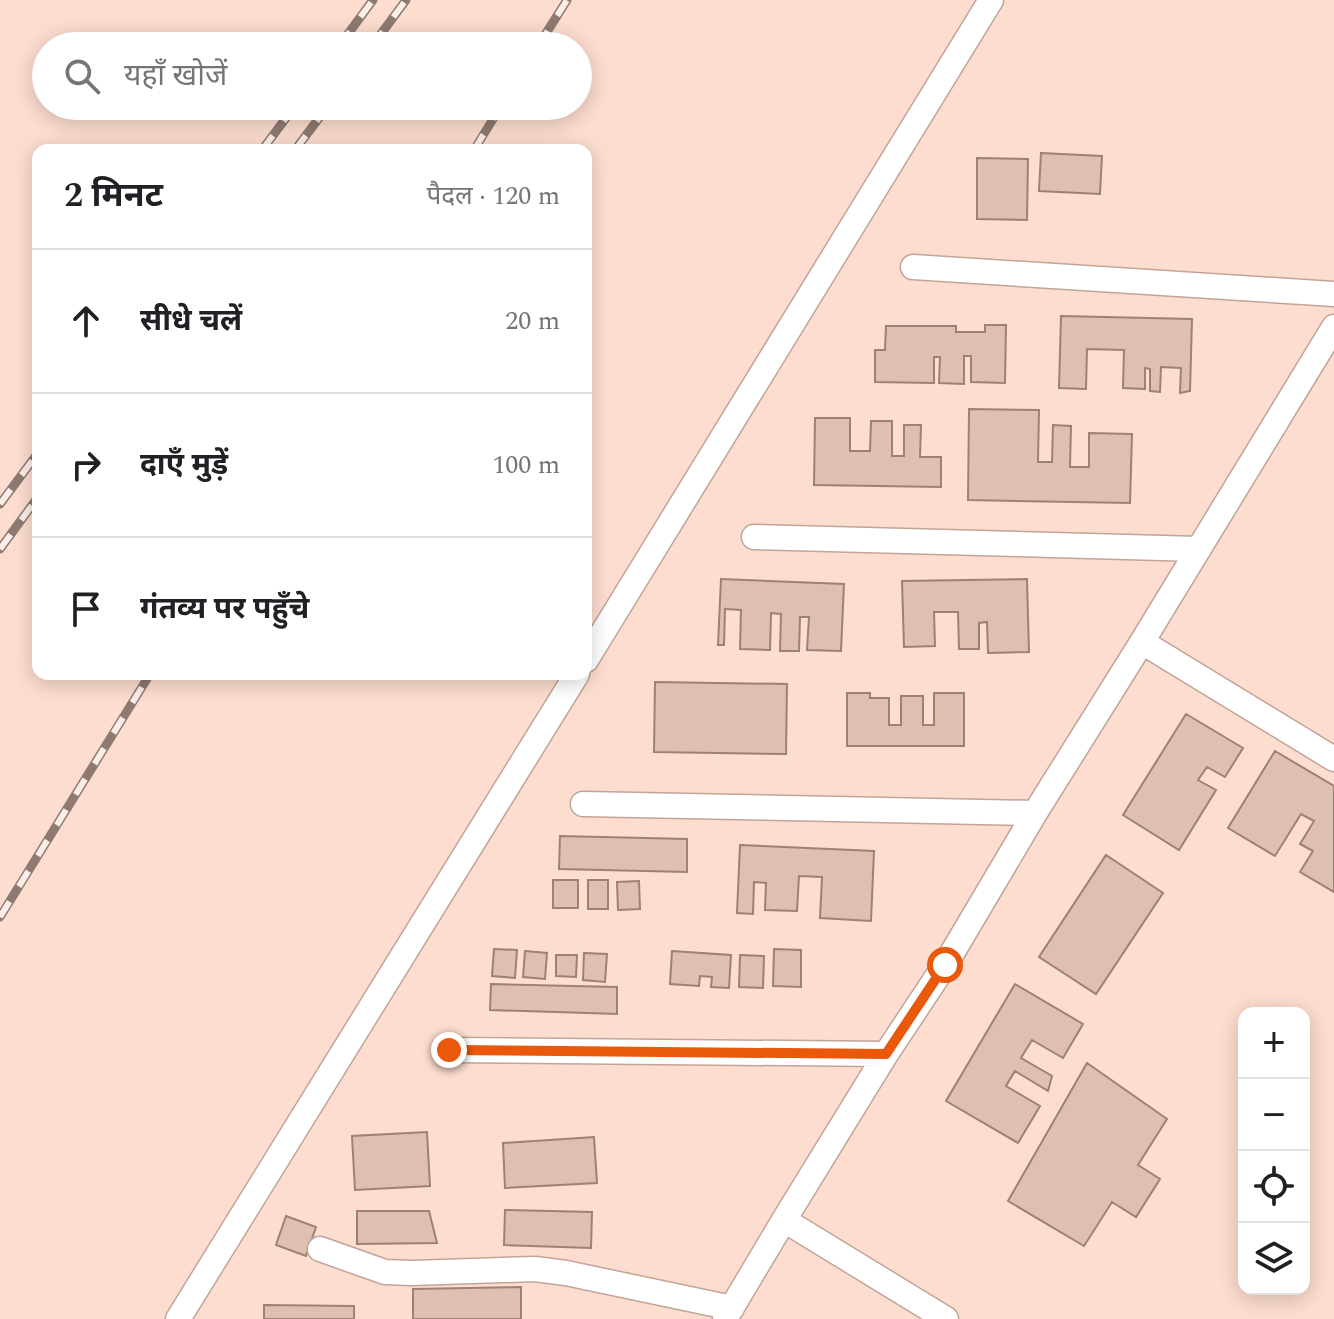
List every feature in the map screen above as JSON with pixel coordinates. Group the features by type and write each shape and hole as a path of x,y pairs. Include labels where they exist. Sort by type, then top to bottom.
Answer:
{"street":[{"path":"592,650 991,0"},
{"path":"913,267 1334,294"},
{"path":"320,1249 385,1272 535,1269 566,1273 729,1314 1334,327"},
{"path":"754,537 1199,549"},
{"path":"1142,642 1334,759"},
{"path":"178,1319 573,680"},
{"path":"583,804 1035,813"},
{"path":"449,1050 886,1054"},
{"path":"784,1220 946,1319"}],"building":[{"path":"1041,153 1102,156 1100,194 1039,191"},
{"path":"977,158 1028,159 1027,220 977,219"},
{"path":"1061,316 1192,319 1190,391 1180,393 1181,368 1161,367 1160,392 1150,391 1150,369 1145,368 1145,389 1123,388 1124,350 1087,349 1086,389 1059,388"},
{"path":"985,325 1006,325 1005,383 971,382 971,356 964,356 964,384 939,383 940,357 934,357 934,383 875,382 875,350 885,350 886,326 956,326 956,332 985,332"},
{"path":"969,409 1039,410 1038,462 1052,462 1053,425 1071,426 1070,467 1089,467 1089,433 1132,434 1130,503 968,500"},
{"path":"815,418 850,418 850,451 870,451 871,421 892,421 892,456 904,456 904,425 921,425 920,457 941,457 941,487 814,485"},
{"path":"721,579 844,584 841,651 807,650 809,617 800,617 799,651 780,651 781,614 771,613 770,650 740,649 741,610 725,609 724,645 718,645"},
{"path":"1027,579 1029,652 988,653 987,622 979,623 979,649 959,649 958,612 934,612 935,646 904,647 902,581"},
{"path":"655,682 787,684 786,754 654,752"},
{"path":"847,693 870,693 870,698 889,698 889,725 901,725 901,696 923,696 923,725 934,725 934,693 964,693 964,746 847,746"},
{"path":"1186,714 1243,748 1225,777 1207,767 1198,780 1216,790 1179,850 1123,815"},
{"path":"1275,751 1334,786 1334,892 1300,872 1313,851 1300,844 1314,821 1301,814 1275,856 1228,828"},
{"path":"560,836 687,839 687,872 559,869"},
{"path":"740,845 874,851 871,921 820,918 822,877 799,876 797,911 765,910 766,883 754,882 753,914 737,913"},
{"path":"1106,855 1163,893 1096,994 1039,957"},
{"path":"553,880 578,880 578,908 553,908"},
{"path":"588,880 608,880 608,909 588,909"},
{"path":"639,881 640,909 618,910 617,882"},
{"path":"494,949 517,950 515,978 492,976"},
{"path":"774,949 801,950 801,987 773,986"},
{"path":"525,951 547,953 545,979 523,977"},
{"path":"672,951 731,955 729,988 711,987 712,977 700,976 699,986 670,984"},
{"path":"584,953 607,954 605,982 583,980"},
{"path":"556,955 577,955 576,977 556,976"},
{"path":"740,955 764,956 763,988 739,987"},
{"path":"491,984 617,987 617,1014 490,1010"},
{"path":"1015,984 1083,1024 1063,1058 1032,1040 1021,1058 1052,1076 1048,1091 1015,1071 1006,1086 1040,1106 1018,1143 946,1101"},
{"path":"1087,1063 1167,1119 1138,1165 1160,1179 1136,1217 1112,1202 1084,1246 1008,1201"},
{"path":"427,1132 430,1186 355,1190 352,1136"},
{"path":"594,1137 597,1183 505,1188 503,1143"},
{"path":"505,1210 592,1212 591,1248 504,1245"},
{"path":"357,1211 429,1211 437,1243 357,1244"},
{"path":"286,1216 316,1227 306,1256 276,1245"},
{"path":"521,1287 521,1319 413,1319 413,1289"},
{"path":"264,1305 354,1306 354,1319 264,1319"}],"railway":[{"path":"349,32 373,0"},
{"path":"382,32 406,0"},
{"path":"547,32 567,0"},
{"path":"266,144 284,120"},
{"path":"300,144 318,120"},
{"path":"478,144 492,120"},
{"path":"0,504 32,461"},
{"path":"0,549 32,505"},
{"path":"0,917 146,680"}],"route":[{"path":"449,1050 886,1054 945,965"}]}
